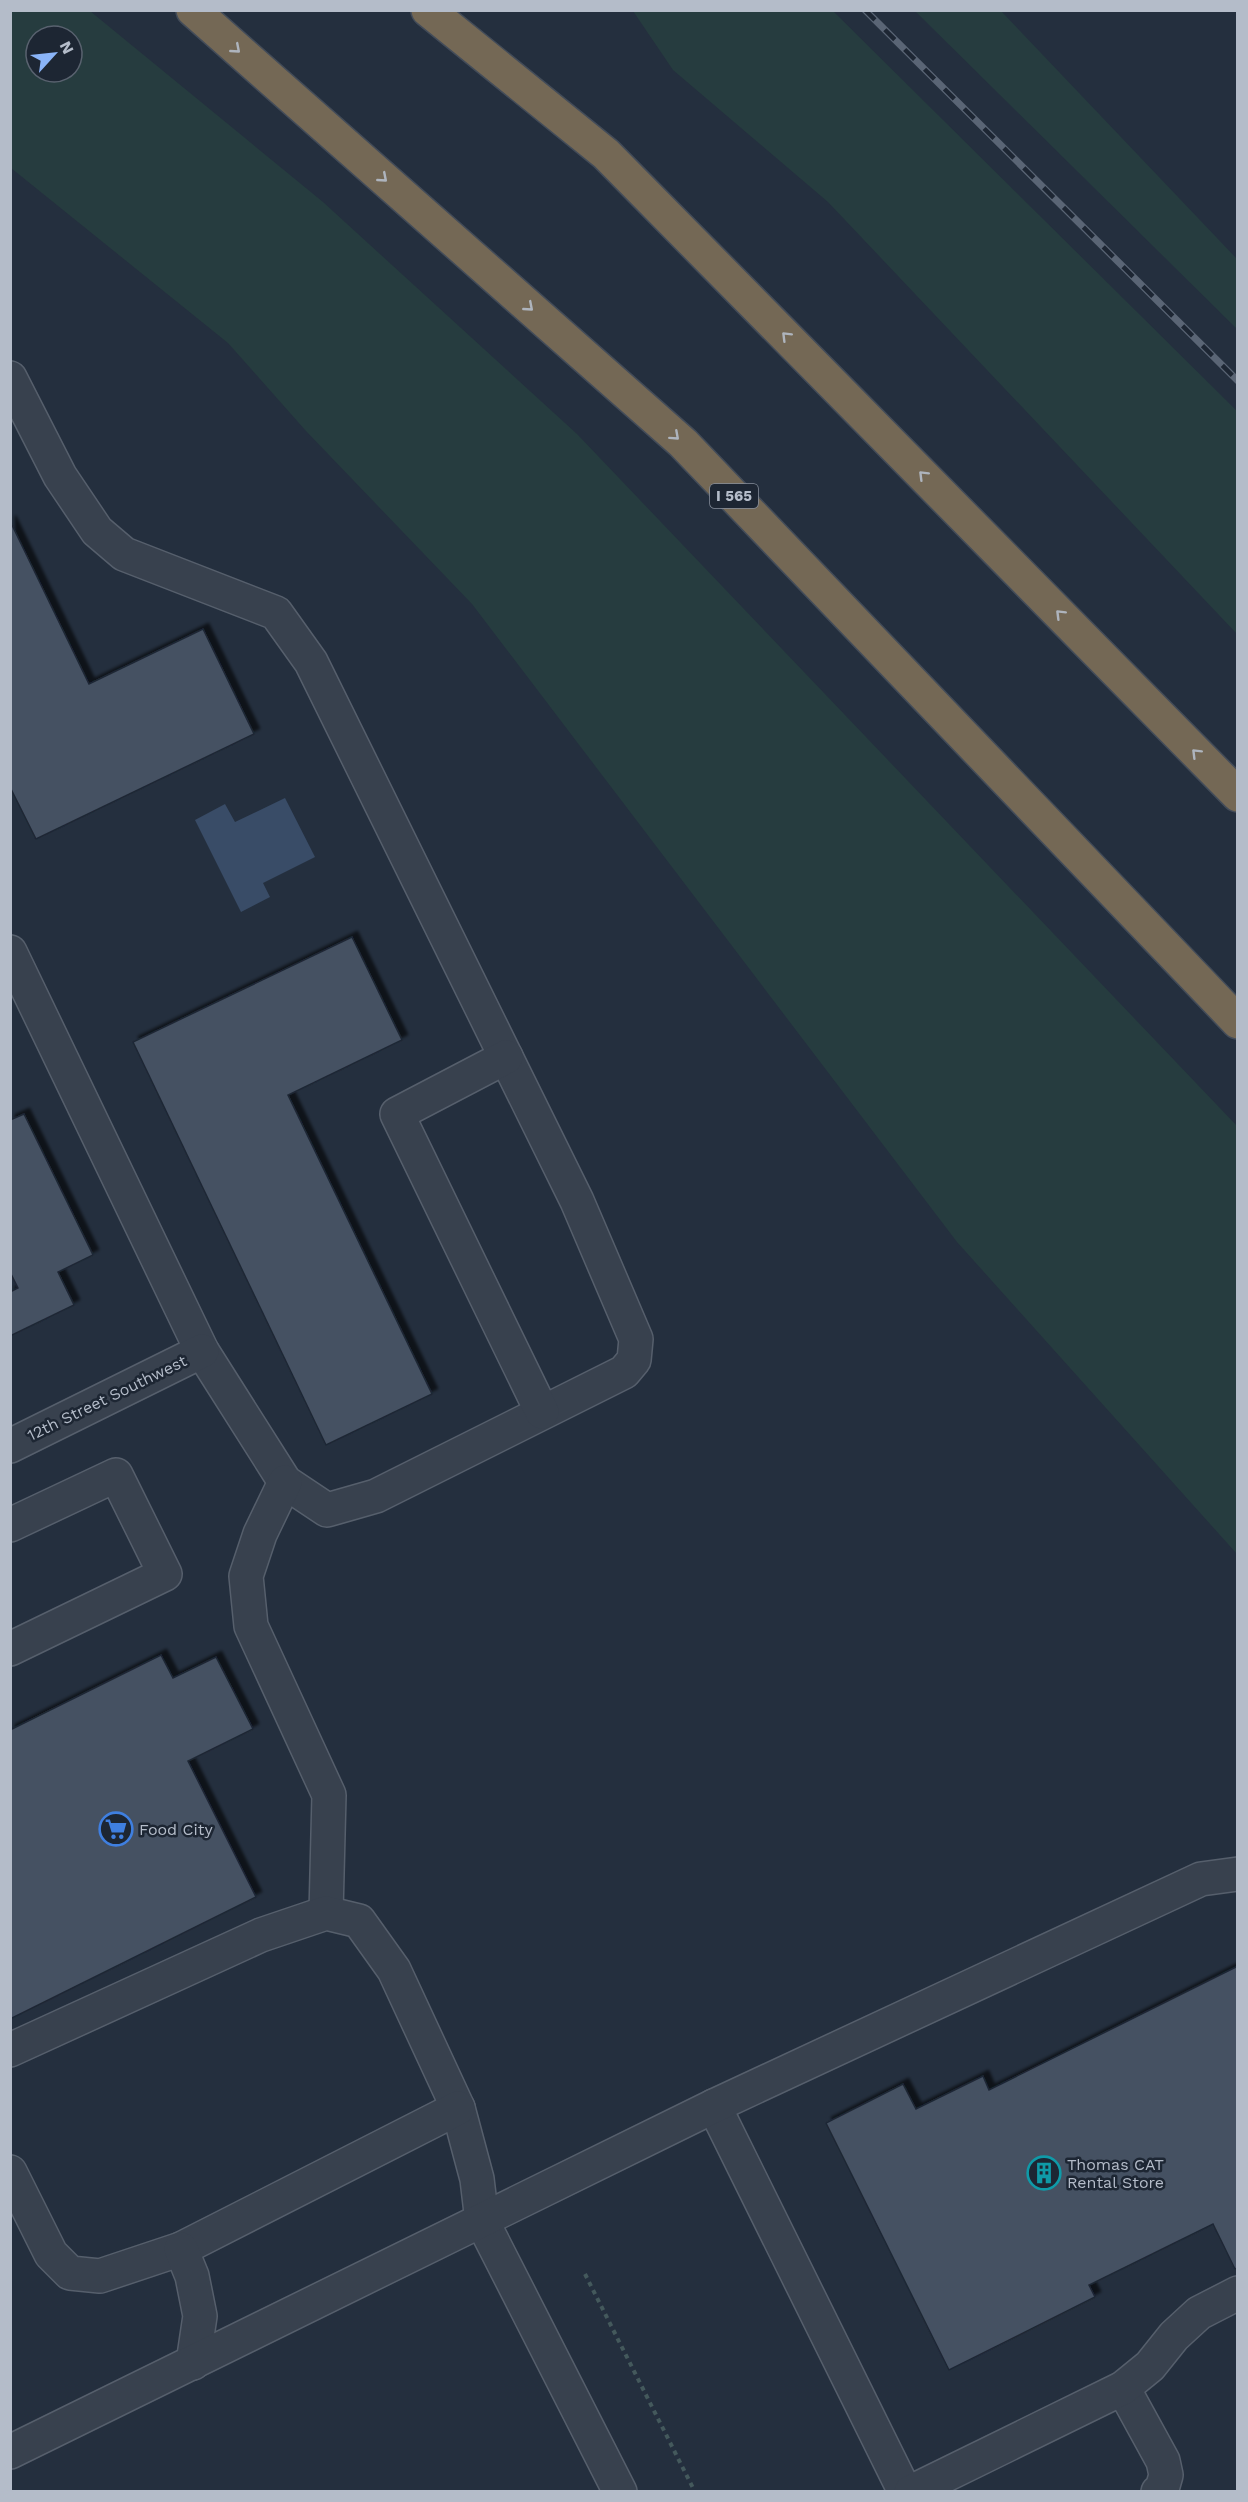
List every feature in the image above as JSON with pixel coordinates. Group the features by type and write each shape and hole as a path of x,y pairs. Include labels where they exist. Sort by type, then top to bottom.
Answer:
{"highway":[{"name":"I 565","path":"192,10 683,442 1238,1022"},
{"path":"428,10 606,154"},
{"path":"460,10 606,154 1238,795"}],"street":[{"path":"10,378 60,476 97,531 124,554 276,613 311,662 577,1201 636,1339 634,1360 624,1372 376,1496 327,1510 285,1482 202,1351 10,952"},
{"path":"506,1057 397,1114 542,1412"},
{"name":"12th Street Southwest","path":"10,1446 202,1351"},
{"path":"10,1525 116,1475 165,1574 10,1649"},
{"path":"285,1482 260,1534 246,1576 251,1626 329,1795 326,1913"},
{"path":"10,2452 714,2106 1201,1879 1238,1874"},
{"path":"10,2050 261,1935 326,1913 359,1921 394,1970 458,2109 477,2179 482,2221 620,2492"},
{"path":"714,2106 905,2492"},
{"path":"10,2172 51,2254 70,2273 100,2276 181,2249 458,2109"},
{"path":"181,2249 192,2276 200,2316 193,2363"},
{"path":"911,2492 1123,2388 1150,2366 1174,2336 1199,2313 1238,2293"},
{"path":"1123,2388 1163,2462 1166,2475 1162,2489 1158,2492"}],"path":[{"path":"585,2274 694,2492"}],"green space":[{"path":"10,11 90,11 323,202 577,434 1237,1126 1237,1554 957,1242 472,604 306,431 228,343 11,168"},
{"path":"633,11 833,11 1237,411 1237,634 828,202 673,70"},
{"path":"915,11 1001,11 1237,259 1237,329"}],"water":[{"path":"285,798 315,857 263,883 270,897 241,912 195,820 225,804 235,822"}],"building":[{"path":"10,521 89,684 203,629 254,734 36,839 10,787"},
{"path":"352,937 402,1040 288,1095 432,1394 326,1445 133,1042"},
{"path":"24,1114 93,1255 58,1272 74,1305 10,1336 10,1292 18,1288 10,1272 10,1120"},
{"name":"Food City","path":"161,1655 173,1678 216,1657 253,1729 188,1761 256,1897 10,2019 10,1730"},
{"name":"Thomas CAT Rental Store","path":"1238,1966 1238,2267 1235,2269 1213,2224 1089,2285 1095,2297 949,2370 826,2123 903,2084 916,2109 983,2076 989,2090"}],"railway":[{"path":"865,10 1238,381"}],"place":[{"name":"Food City","path":"116,1829"},
{"name":"Thomas CAT Rental Store","path":"1044,2173"}]}
